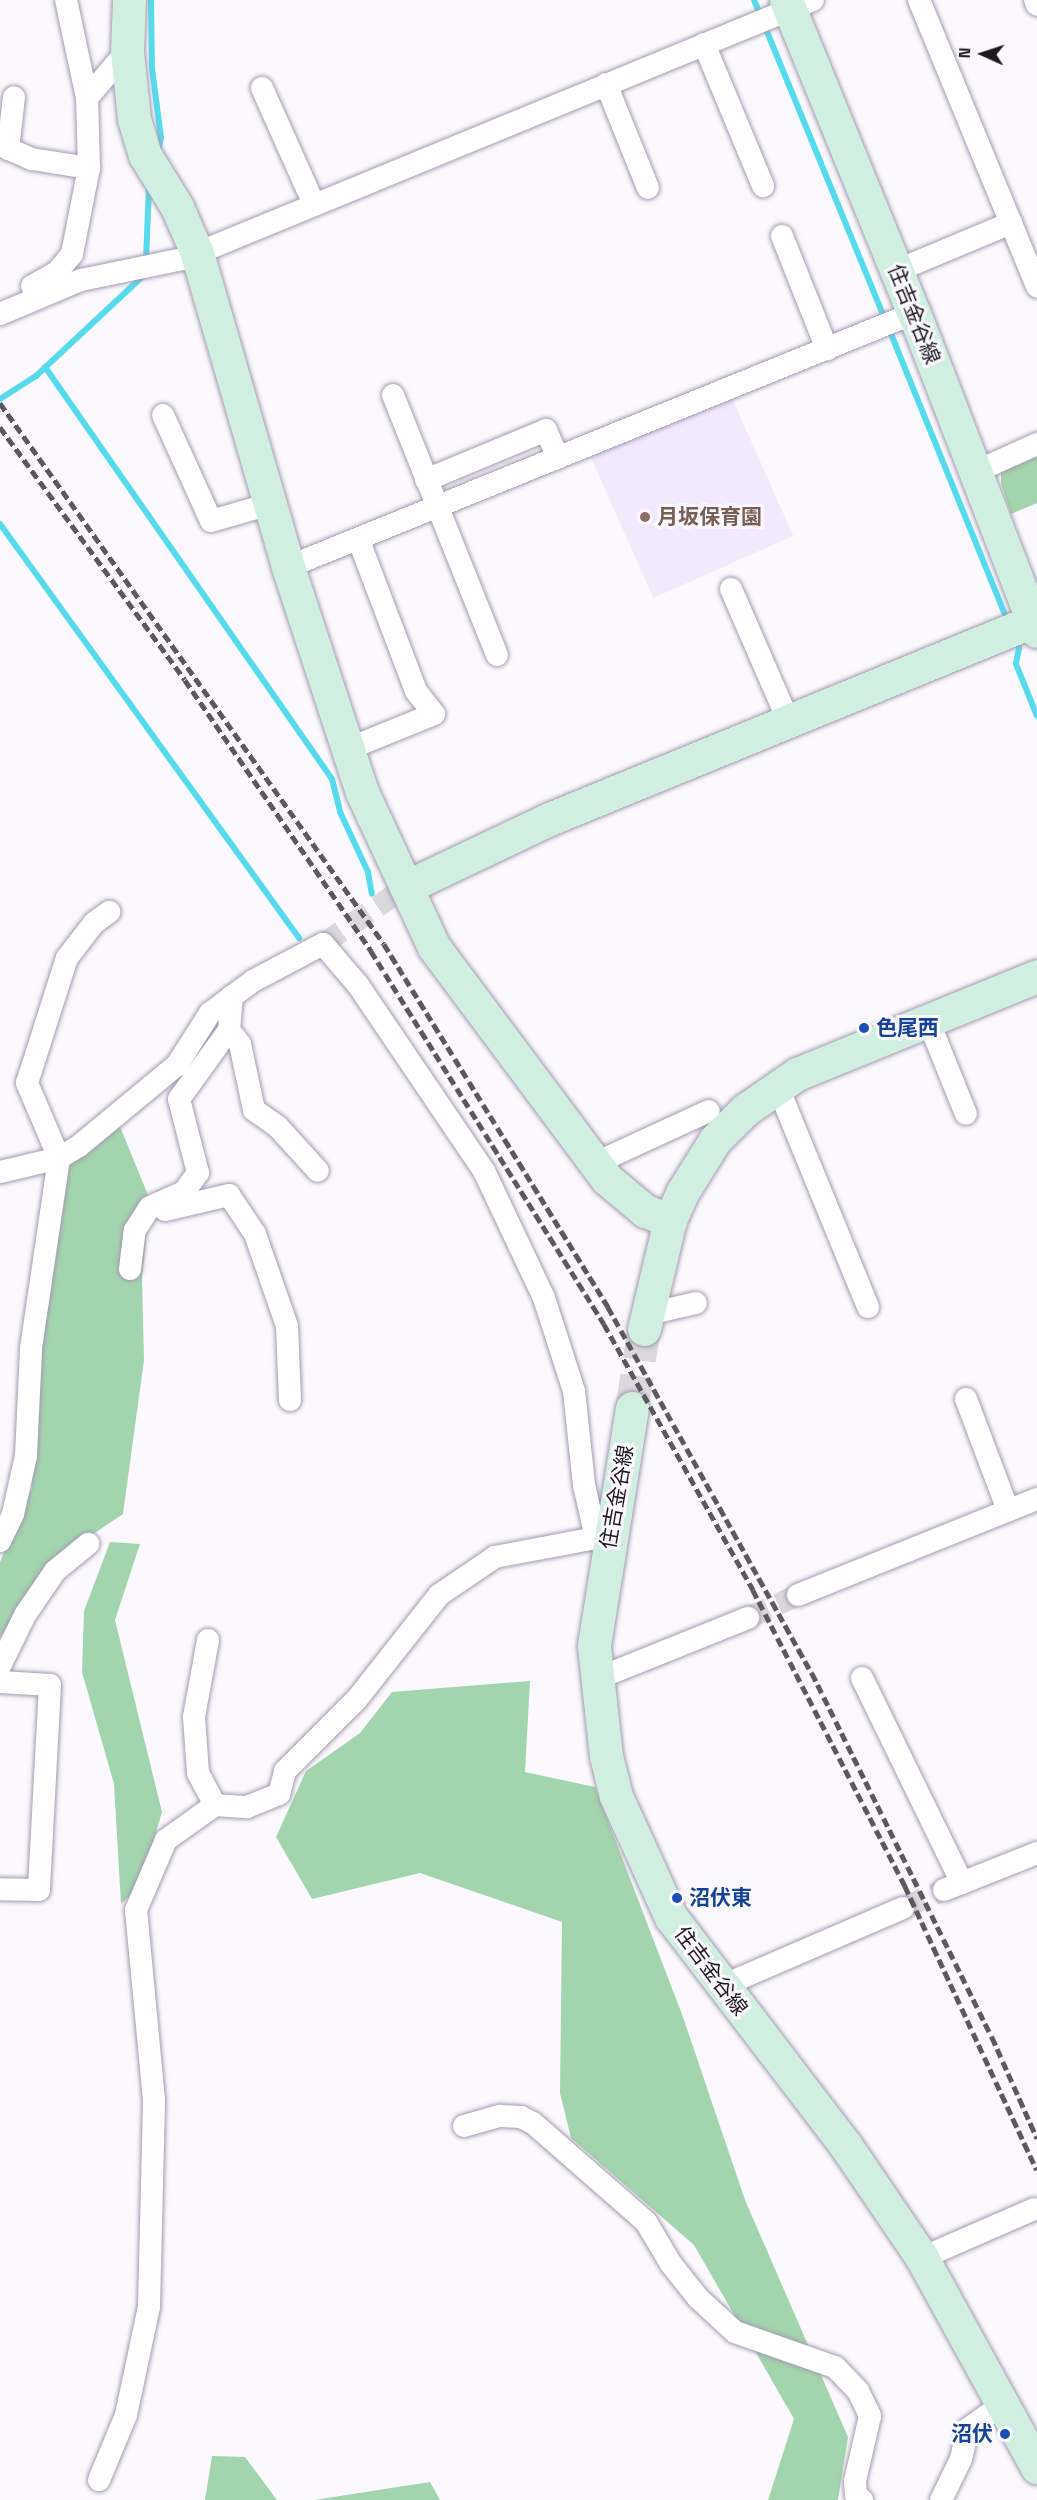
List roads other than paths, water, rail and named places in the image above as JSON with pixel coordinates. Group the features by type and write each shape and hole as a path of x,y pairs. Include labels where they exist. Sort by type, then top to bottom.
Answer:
{"main road":[{"path":"129,0 127,51 134,119 152,168 177,207 197,253 288,567 362,792 434,947 596,1163 623,1195 645,1211 670,1220"},
{"name":"住吉金谷線","path":"791,7 896,271 896,321 976,471 1022,628"},
{"path":"406,886 547,820 788,720 1022,628"},
{"path":"646,1322 670,1220 715,1140 777,1085 1037,976"},
{"name":"住吉金谷線","path":"632,1408 603,1539 597,1614 596,1679 608,1766 637,1850 671,1917 846,2146 922,2258 1037,2467"}],"street":[{"path":"0,309 57,272 72,254 89,168 87,98 66,0"},
{"path":"919,0 1037,287"},
{"path":"1035,0 1037,5"},
{"path":"0,314 81,280 158,264 197,253 750,26 791,7"},
{"path":"704,44 763,186"},
{"path":"87,98 127,51"},
{"path":"606,84 648,188"},
{"path":"262,88 314,204"},
{"path":"14,97 4,147 32,159 89,168"},
{"path":"896,271 1011,223"},
{"path":"782,236 827,349"},
{"path":"288,567 359,541 437,507 896,321"},
{"path":"393,395 497,655"},
{"path":"163,415 211,521 270,504"},
{"path":"426,480 546,430 558,458"},
{"path":"976,471 1037,444"},
{"path":"348,749 434,714 416,691 359,541"},
{"path":"731,589 788,720"},
{"path":"0,1541 13,1514 26,1456 31,1348 59,1158 27,1083 67,958 94,923 109,912"},
{"path":"0,1172 59,1158 177,1065 210,1014 232,996 323,944 358,985 484,1171 544,1298 574,1391 584,1485 603,1539 495,1557 438,1595 357,1700 285,1771 279,1794 247,1807 215,1805 166,1840 136,1910 154,2100 149,2307 126,2415 99,2480"},
{"path":"130,1269 135,1230 147,1215 150,1207 184,1192 198,1173 179,1100 229,1030 232,996"},
{"path":"928,1020 966,1114"},
{"path":"229,1030 240,1044 254,1110 278,1127 318,1171"},
{"path":"777,1085 868,1307"},
{"path":"596,1163 709,1111"},
{"path":"147,1215 229,1195 255,1234 286,1326 290,1400"},
{"path":"646,1322 696,1304"},
{"path":"966,1399 1008,1510"},
{"path":"798,1595 1037,1499"},
{"path":"0,1666 25,1615 55,1571 88,1544"},
{"path":"596,1679 748,1618"},
{"path":"208,1640 194,1717 198,1773 215,1805"},
{"path":"862,1678 953,1887 1037,1853"},
{"path":"0,1682 50,1685 39,1890 0,1889"},
{"path":"722,1986 903,1908"},
{"path":"464,2126 500,2116 521,2117 533,2123 646,2222 671,2264 698,2298 735,2332 835,2367 858,2391 870,2416 855,2481 856,2495 862,2500"},
{"path":"922,2258 1034,2209"},
{"path":"941,2500 961,2459 968,2429 1003,2404"}],"waterway":[{"path":"151,0 152,68 161,138 158,151"},
{"path":"754,0 885,320"},
{"path":"146,261 149,187"},
{"path":"0,399 36,376 145,274"},
{"path":"889,329 1007,620"},
{"path":"45,367 332,779 340,812 368,872 372,894"},
{"path":"0,524 299,938"},
{"path":"1015,638 1019,648 1016,664 1037,716"}],"tunnel":[{"path":"323,944 406,887"},
{"path":"632,1408 644,1329"},
{"path":"748,1618 798,1595"},
{"path":"903,1908 944,1890"}],"railway":[{"path":"0,403 384,944 608,1307 812,1673 992,2037 1037,2138"},
{"path":"0,427 185,680 371,951 604,1324 753,1590 905,1886 1037,2170"}],"place":[{"name":"月坂保育園","path":"645,517"},
{"name":"色尾西","path":"864,1028"},
{"name":"沼伏東","path":"677,1898"},
{"name":"沼伏","path":"1005,2434"}]}
